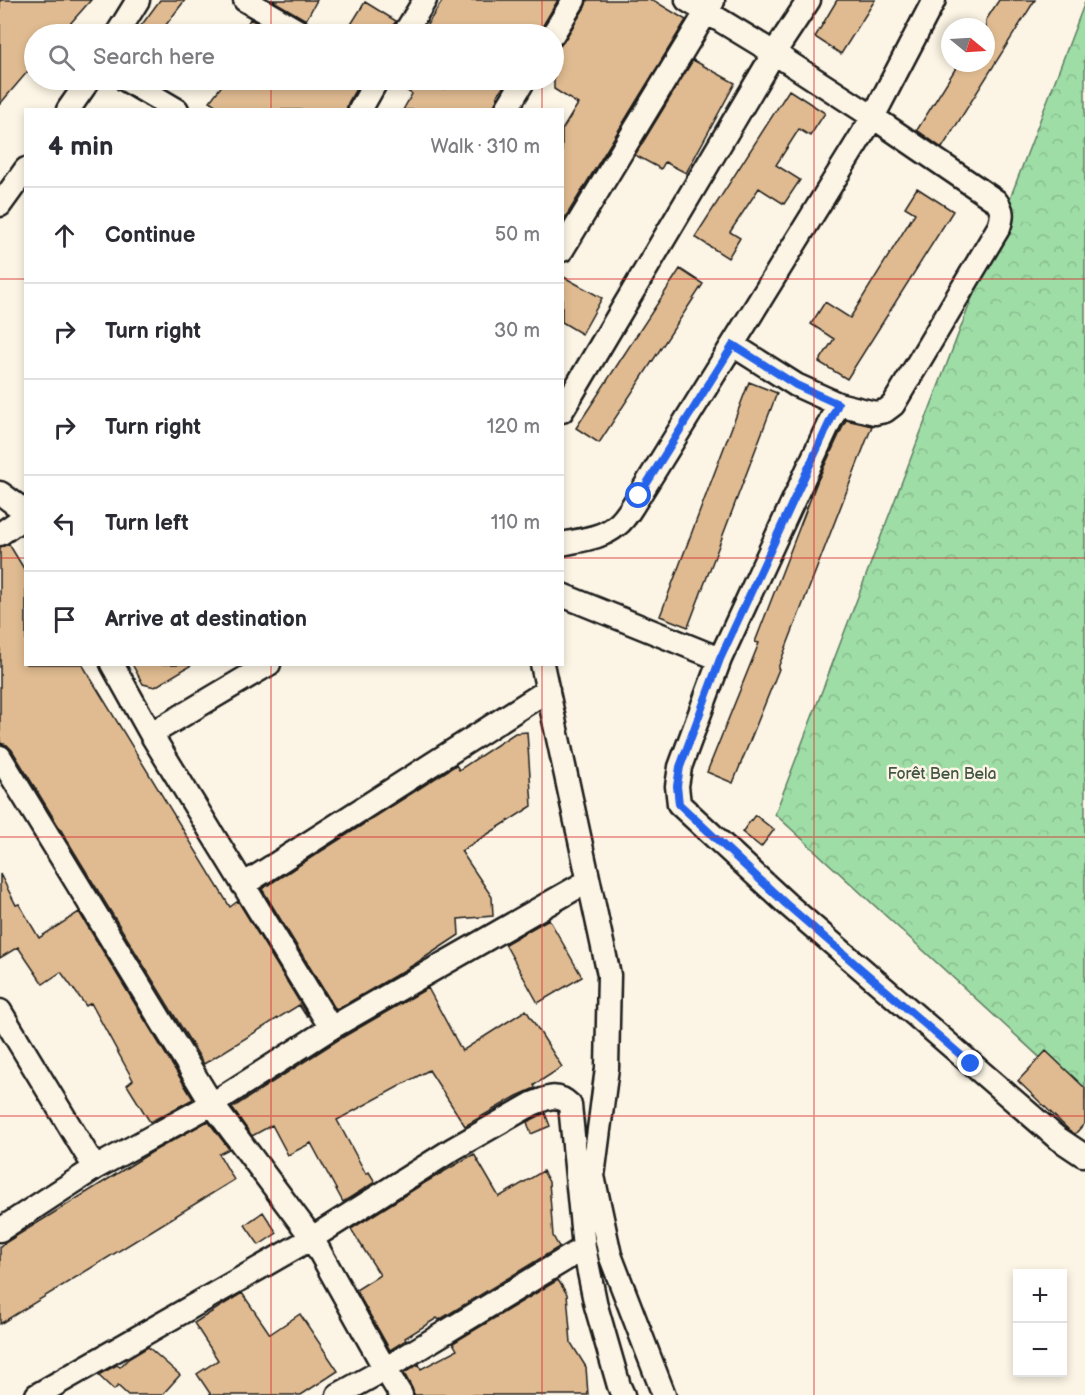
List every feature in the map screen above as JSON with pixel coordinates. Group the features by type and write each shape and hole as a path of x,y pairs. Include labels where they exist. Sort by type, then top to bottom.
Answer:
{"street":[{"path":"123,24 138,0"},
{"path":"245,0 286,24"},
{"path":"410,24 426,0"},
{"path":"558,24 574,0"},
{"path":"687,0 710,6 774,53 996,201 1002,208 1003,217 999,227 893,405 885,411 874,413 838,404 796,385 733,345"},
{"path":"564,408 774,53 809,0"},
{"path":"564,544 593,538 615,527 639,496 873,117 934,0"},
{"path":"564,247 710,6"},
{"path":"69,108 82,90"},
{"path":"143,90 174,108"},
{"path":"361,108 371,90"},
{"path":"507,108 518,90"},
{"path":"0,205 24,172"},
{"path":"838,404 720,659 680,767 677,786 679,804 786,904 1056,1137 1083,1155"},
{"path":"0,493 24,512"},
{"path":"0,534 24,516"},
{"path":"564,596 720,659"},
{"path":"113,666 151,734 331,1028"},
{"path":"151,734 266,666"},
{"path":"542,666 609,975 607,1068 593,1176 610,1255 664,1395"},
{"path":"243,885 548,690"},
{"path":"0,757 212,1104 312,1238 401,1395"},
{"path":"0,1230 95,1168 212,1104 331,1028 588,881"},
{"path":"0,1011 95,1168"},
{"path":"37,1395 312,1238 453,1149 532,1104 555,1097 563,1098 570,1105 584,1248 596,1306 623,1395"},
{"path":"338,1395 584,1248"}],"green space":[{"name":"Forêt Ben Bela","path":"1085,2 1085,1099 775,814"}],"building":[{"path":"0,0 91,0 70,24 24,24 24,76 0,104"},
{"path":"160,0 185,0 167,24 142,24"},
{"path":"272,0 317,0 306,20"},
{"path":"443,0 558,0 544,24 427,24"},
{"path":"587,0 653,0 686,20 564,220 564,127 578,104 556,90 564,90 564,41"},
{"path":"837,0 875,0 841,54 815,37"},
{"path":"999,0 1035,0 995,64 995,18 987,18"},
{"path":"365,2 396,21 394,24 351,24"},
{"path":"250,19 259,24 247,24"},
{"path":"693,60 735,83 686,173 665,162 661,169 635,155"},
{"path":"953,72 990,72 942,148 917,130"},
{"path":"218,90 355,90 347,108 219,108 210,101"},
{"path":"406,90 501,90 494,108 404,108 412,94"},
{"path":"789,90 825,113 810,136 799,129 776,165 800,180 784,204 759,188 730,232 740,238 728,258 695,237"},
{"path":"917,188 953,211 847,379 819,362 834,339 811,324 825,302 850,318 915,213 905,207"},
{"path":"680,269 703,284 599,443 576,428"},
{"path":"564,277 602,298 582,334 564,323"},
{"path":"749,382 777,393 688,627 660,616"},
{"path":"846,420 872,426 733,783 707,772 759,643 755,642 817,482"},
{"path":"9,544 24,569 24,666 83,666 230,907 238,901 308,1016 299,1005 204,1064 12,750 0,743 0,547"},
{"path":"133,666 190,666 155,687 143,684"},
{"path":"527,732 532,806 461,851 492,897 493,916 458,919 459,935 415,964 336,1010 262,889 456,765 459,770 515,733"},
{"path":"755,815 774,830 761,847 742,832"},
{"path":"0,874 16,905 19,904 39,938 79,912 193,1099 150,1122 127,1085 133,1080 91,1003 86,1006 61,972 43,984 18,947 0,958"},
{"path":"549,919 582,977 538,1003 505,944"},
{"path":"428,988 462,1051 526,1010 562,1067 534,1085 535,1088 465,1126 429,1070 337,1120 366,1174 369,1172 375,1182 343,1202 311,1143 288,1155 272,1125 252,1136 232,1108 338,1040"},
{"path":"1046,1051 1085,1088 1085,1123 1075,1134 1018,1081"},
{"path":"545,1113 550,1126 531,1134 527,1122"},
{"path":"208,1121 229,1149 219,1154 234,1180 0,1324 0,1246 152,1152"},
{"path":"474,1154 499,1197 543,1171 549,1182 553,1236 559,1247 439,1320 437,1318 390,1350 356,1290 380,1275 351,1229"},
{"path":"263,1212 277,1233 259,1245 245,1225"},
{"path":"558,1280 567,1294 571,1343 586,1367 588,1395 414,1395 404,1373 419,1364 421,1369 457,1350 453,1343"},
{"path":"242,1293 270,1334 300,1314 338,1371 301,1395 211,1395 197,1374 218,1360 194,1323"},
{"path":"148,1347 180,1375 162,1395 128,1395 118,1386 114,1390 98,1375 117,1365 120,1367 128,1359"}],"route":[{"path":"639,496 733,345 796,385 838,404 720,659 680,767 677,786 679,804 786,904 971,1064"}]}
